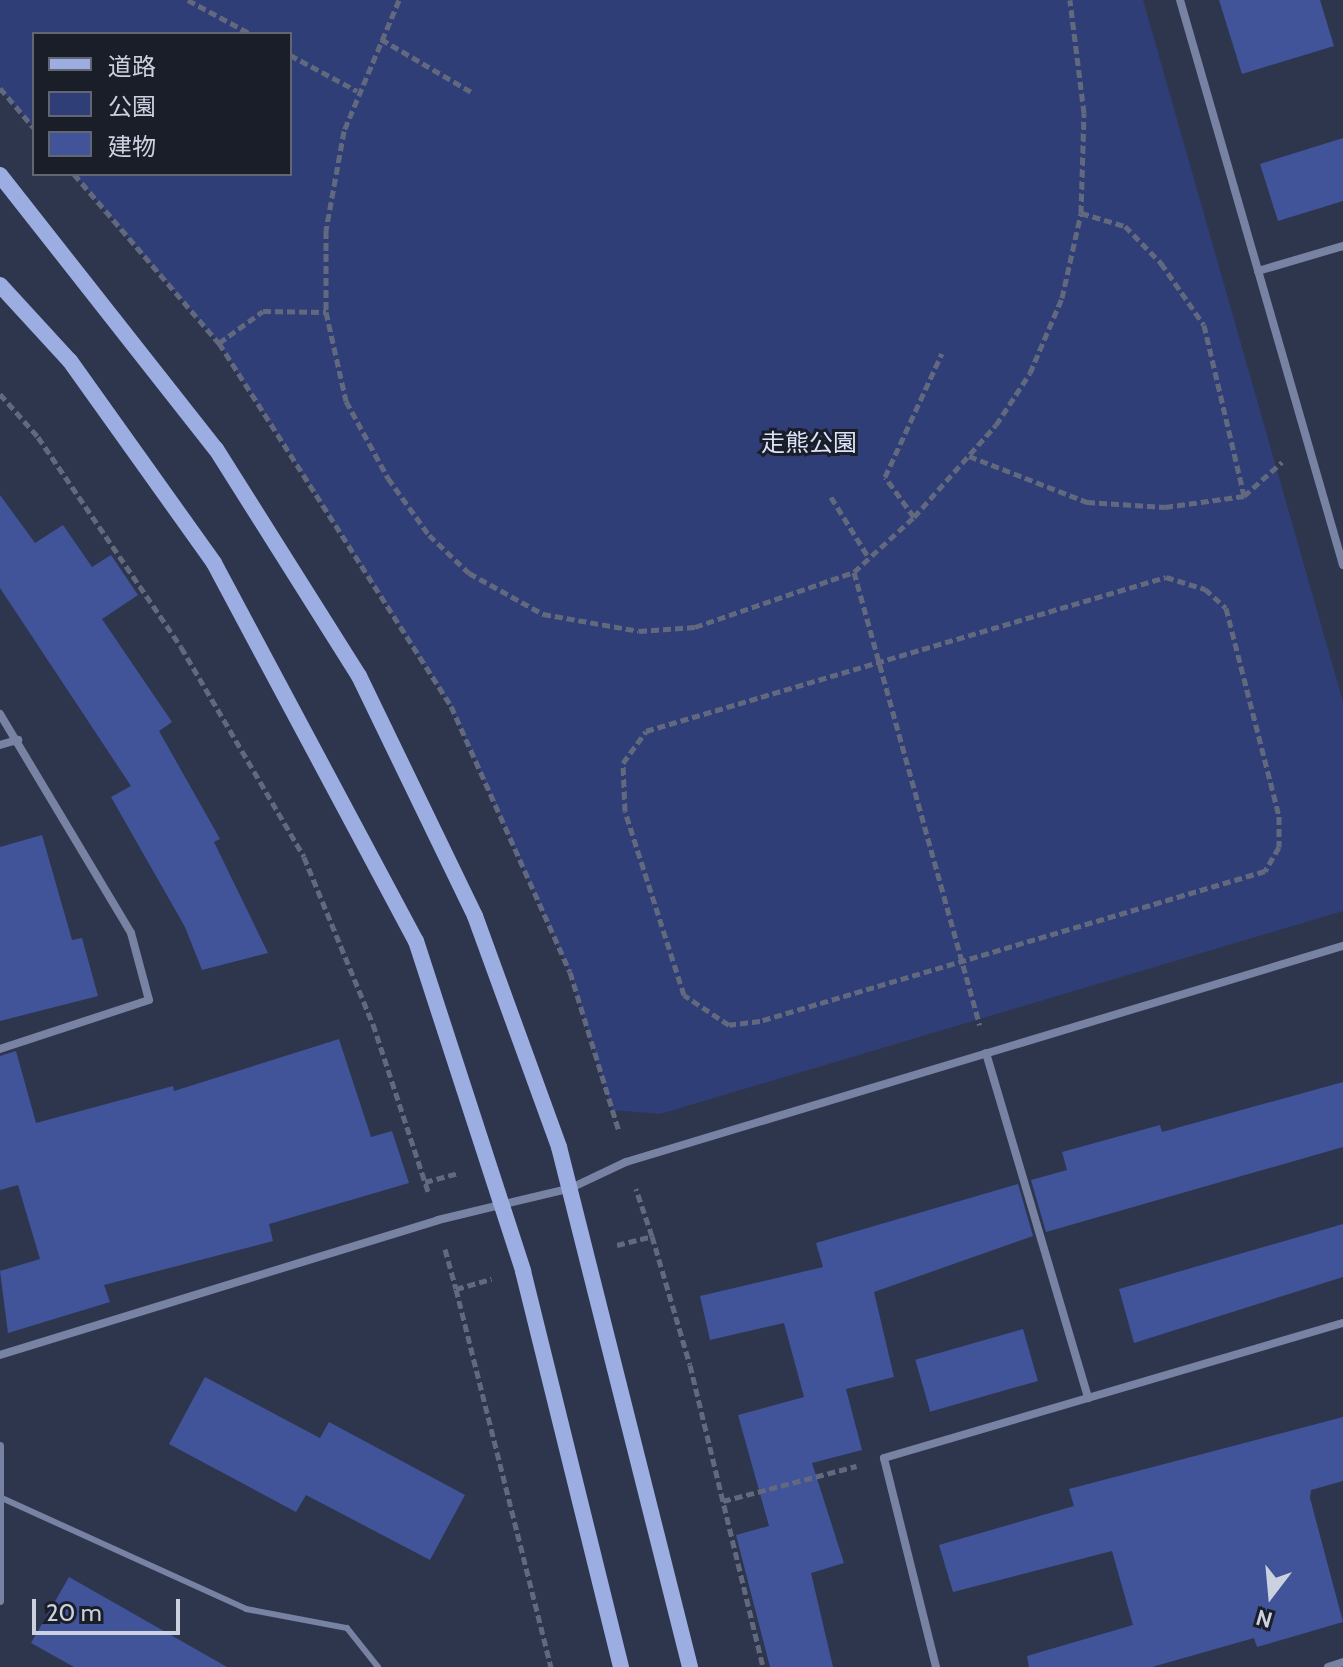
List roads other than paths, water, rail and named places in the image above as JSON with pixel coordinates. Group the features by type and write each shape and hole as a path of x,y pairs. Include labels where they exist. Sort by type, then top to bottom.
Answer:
{"street":[{"path":"1180,0 1343,565"},
{"path":"0,175 216,449 359,676 475,916 571,1188 690,1667"},
{"path":"1258,271 1343,246"},
{"path":"0,285 70,361 214,563 416,941 505,1204 621,1667"},
{"path":"0,714 131,933 149,1000 0,1049"},
{"path":"0,745 18,740"},
{"path":"0,1355 505,1204 571,1188 626,1162 1343,946"},
{"path":"986,1053 1088,1398"},
{"path":"936,1667 884,1458 1343,1323"},
{"path":"0,1446 4,1499 0,1601"},
{"path":"1328,1667 1343,1662"}],"lane":[{"path":"4,1499 246,1609 347,1628 378,1667"}],"park label":[{"name":"走熊公園","path":"809,443"}]}
